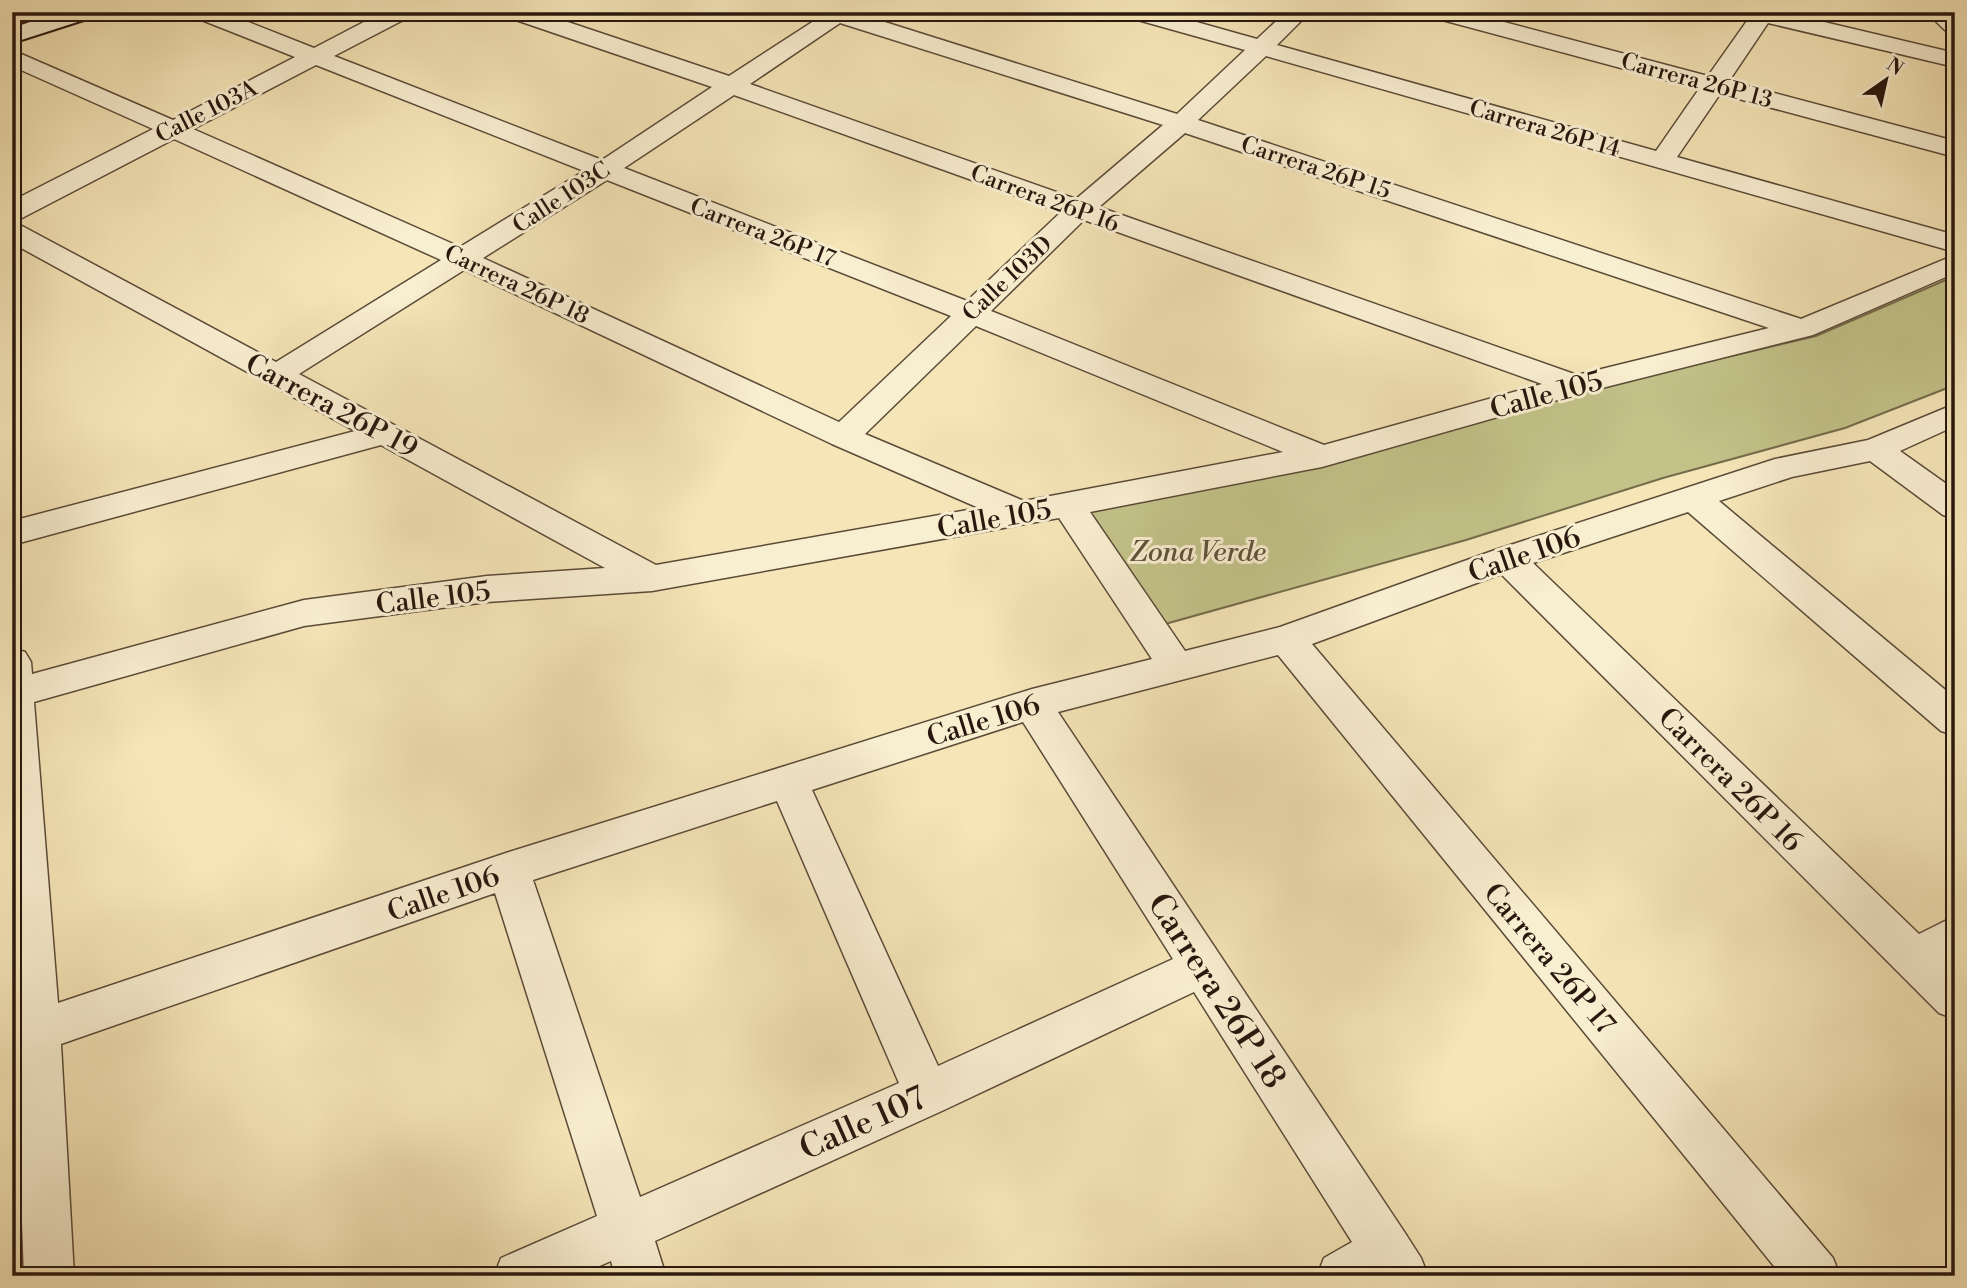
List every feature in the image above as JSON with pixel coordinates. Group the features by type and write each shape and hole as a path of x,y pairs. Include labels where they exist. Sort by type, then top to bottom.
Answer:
{"street":[{"path":"12,36 85,12"},
{"name":"Carrera 26P 17","path":"202,12 970,313 1322,456"},
{"name":"Calle 103A","path":"12,212 401,12"},
{"name":"Carrera 26P 16","path":"515,12 730,85 1574,386"},
{"name":"Carrera 26P 14","path":"1135,12 1955,244"},
{"name":"Calle 103D","path":"843,437 1079,210 1181,122 1299,12"},
{"name":"Carrera 26P 13","path":"1439,12 1955,149"},
{"path":"1937,12 1955,27"},
{"name":"Calle 103C","path":"276,375 604,170 836,13"},
{"name":"Carrera 26P 15","path":"836,13 1181,122 1802,329"},
{"path":"1662,161 1716,86 1760,13 1955,60"},
{"name":"Carrera 26P 18","path":"12,57 463,259 843,437 1021,513"},
{"name":"Carrera 26P 19","path":"12,232 652,578"},
{"name":"Calle 105","path":"13,677 304,613 487,589 652,578 1021,513 1322,456 1574,386 1802,329 1955,263"},
{"name":"Calle 106","path":"25,1033 509,870 1032,704 1286,639 1507,559 1787,467 1876,449 1955,414"},
{"path":"12,533 384,433"},
{"path":"1876,449 1955,506"},
{"path":"1693,498 1955,720"},
{"path":"1067,504 1175,666"},
{"name":"Carrera 26P 16","path":"1507,559 1955,999"},
{"name":"Carrera 26P 17","path":"1286,639 1815,1276"},
{"path":"13,677 25,1033 49,1276"},
{"name":"Carrera 26P 18","path":"1032,704 1395,1264"},
{"path":"788,782 927,1094"},
{"path":"509,870 641,1276"},
{"path":"1915,960 1955,935"},
{"name":"Calle 107","path":"519,1276 927,1094 1203,966"},
{"path":"1342,1276 1395,1264"}],"green space":[{"name":"Zona Verde","path":"1955,276 1955,385 1845,428 1663,478 1466,540 1165,624 1085,510 1816,336"}]}
